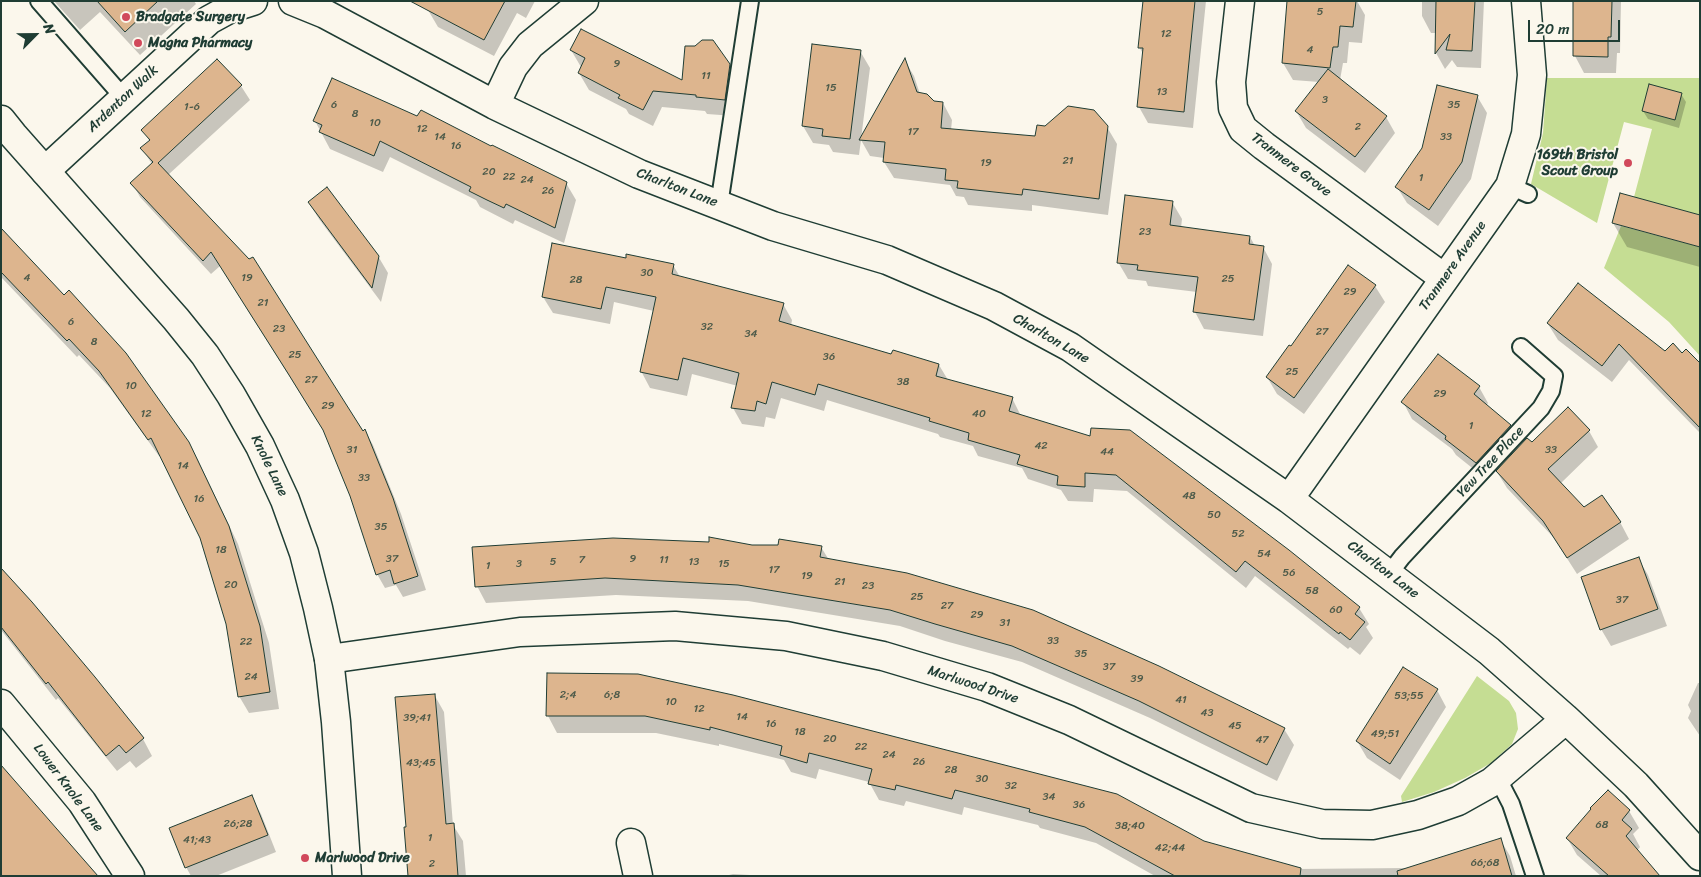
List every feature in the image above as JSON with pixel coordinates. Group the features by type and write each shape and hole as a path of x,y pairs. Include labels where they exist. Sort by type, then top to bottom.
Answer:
{"street":[{"name":"Ardenton Walk","path":"45,171 209,20 231,8 253,1"},
{"name":"Charlton Lane","path":"293,1 325,14 495,105 639,174 773,226 887,260 994,306 1070,347 1289,499 1489,650 1636,785 1700,856"},
{"path":"495,105 514,67 530,45 584,1"},
{"name":"Tranmere Grove","path":"1240,1 1231,82 1233,108 1243,130 1444,278"},
{"name":"Tranmere Avenue","path":"1289,499 1444,278 1519,190 1532,75 1526,1"},
{"name":"Knole Lane","path":"5,127 176,319 205,355 260,446 285,500 304,553 329,659 336,722 347,876"},
{"name":"Marlwood Drive","path":"329,659 520,632 675,626 786,636 883,656 988,687 1069,720 1251,808 1322,824 1372,825 1418,815 1458,801 1492,782 1566,719"},
{"name":"Lower Knole Lane","path":"1,704 82,802 130,876"},
{"path":"631,843 638,876"}],"lane":[{"path":"39,1 124,98"},
{"path":"719,205 750,1"},
{"name":"Yew Tree Place","path":"1389,574 1402,557 1541,408 1551,392 1554,376 1522,347"},
{"path":"1497,777 1511,804 1535,876"}],"green space":[{"path":"1547,78 1700,78 1700,215 1634,197 1652,129 1624,122 1597,223 1531,184 1543,133"},
{"path":"1621,226 1700,247 1700,356 1669,322 1604,268"},
{"path":"1477,676 1509,701 1516,713 1518,729 1512,744 1491,763 1465,778 1434,792 1402,802 1401,796"}],"building":[{"name":"Bradgate Surgery","path":"97,1 158,1 125,32"},
{"path":"410,1 505,1 484,40"},
{"path":"1143,1 1195,1 1184,112 1137,107 1143,48 1138,48"},
{"path":"1287,1 1356,1 1353,27 1340,26 1338,47 1333,47 1330,68 1282,63"},
{"path":"1436,1 1475,1 1472,51 1446,50 1450,34 1435,54"},
{"path":"1573,1 1612,1 1611,37 1608,37 1608,57 1573,56"},
{"path":"581,29 682,80 685,46 695,46 702,40 713,40 730,64 725,100 653,91 643,110 618,98 620,95 578,73 585,58 570,50"},
{"path":"812,44 861,50 850,139 822,136 823,129 802,126"},
{"path":"905,58 917,92 927,94 934,101 943,102 941,128 1035,136 1037,125 1045,126 1068,106 1094,110 1108,126 1099,199 1023,189 1022,195 957,188 958,181 945,180 946,169 883,162 885,142 859,140"},
{"path":"217,59 242,85 158,163 249,259 253,257 363,431 365,429 393,498 418,576 394,584 390,570 376,575 350,496 323,430 289,375 211,252 203,261 130,183 153,162 140,148 150,140 141,130"},
{"path":"1328,69 1387,116 1355,157 1295,111"},
{"path":"332,78 417,116 421,110 567,182 555,228 506,204 504,208 487,200 469,191 471,187 380,141 374,156 319,132 322,125 313,121"},
{"path":"1649,84 1682,93 1675,120 1642,111"},
{"path":"1437,85 1478,95 1462,162 1429,210 1395,187 1422,148"},
{"path":"327,187 379,256 372,288 308,202"},
{"path":"1620,193 1700,215 1700,247 1612,223"},
{"path":"1125,195 1173,201 1170,225 1250,236 1249,244 1264,246 1254,320 1193,312 1198,277 1137,270 1138,265 1117,263"},
{"path":"1,228 64,295 69,290 126,353 189,442 229,526 260,626 270,692 238,697 226,624 200,538 151,438 148,440 99,371 69,339 67,341 1,272"},
{"path":"552,243 626,258 626,254 674,264 672,274 784,303 779,321 891,354 893,350 939,364 936,376 1013,397 1009,411 1090,436 1091,428 1130,430 1289,550 1360,607 1355,614 1365,622 1350,640 1340,632 1339,634 1245,561 1236,572 1116,475 1085,473 1085,487 1057,485 1058,476 1017,464 1020,455 968,440 969,433 929,421 930,418 818,384 815,395 772,382 766,404 757,401 755,411 731,408 739,373 683,358 678,380 640,372 656,297 606,287 601,309 542,297"},
{"path":"1348,265 1376,285 1294,398 1266,377 1289,345 1291,346"},
{"path":"1578,283 1665,351 1673,343 1682,353 1686,349 1700,363 1700,428 1619,344 1602,366 1547,323"},
{"path":"1438,354 1480,386 1474,394 1511,425 1476,463 1445,439 1446,436 1401,402"},
{"path":"1568,407 1590,430 1548,469 1584,507 1602,495 1621,522 1567,558 1543,521 1496,471 1527,438 1532,442"},
{"path":"709,537 752,545 778,545 779,539 822,546 820,557 907,573 1033,610 1159,666 1285,728 1267,765 1139,701 1012,646 890,610 738,585 605,578 475,587 472,547 613,538 709,542"},
{"path":"1639,557 1658,609 1600,630 1581,577"},
{"path":"1,568 32,602 144,738 126,753 119,745 106,756 48,682 46,684 1,627"},
{"path":"1403,667 1438,689 1390,764 1356,741"},
{"path":"547,673 638,674 733,695 1117,794 1204,841 1301,868 1300,876 1175,876 1085,827 1029,812 1030,809 955,790 952,799 896,785 895,790 868,784 872,769 809,753 807,763 780,755 782,746 710,727 710,730 645,716 546,716"},
{"path":"435,694 446,824 454,823 458,876 408,876 404,827 406,827 395,697"},
{"path":"1,765 98,876 1,876"},
{"path":"1608,790 1630,810 1622,820 1632,829 1626,836 1660,876 1609,876 1566,838 1590,808"},
{"path":"252,795 268,835 185,868 169,828"},
{"path":"1501,838 1512,876 1398,876 1397,871"}],"place":[{"name":"Bradgate Surgery","path":"126,17"},
{"name":"Magna Pharmacy","path":"138,43"},
{"name":"169th Bristol Scout Group","path":"1628,163"},
{"name":"Marlwood Drive","path":"305,858"}]}
